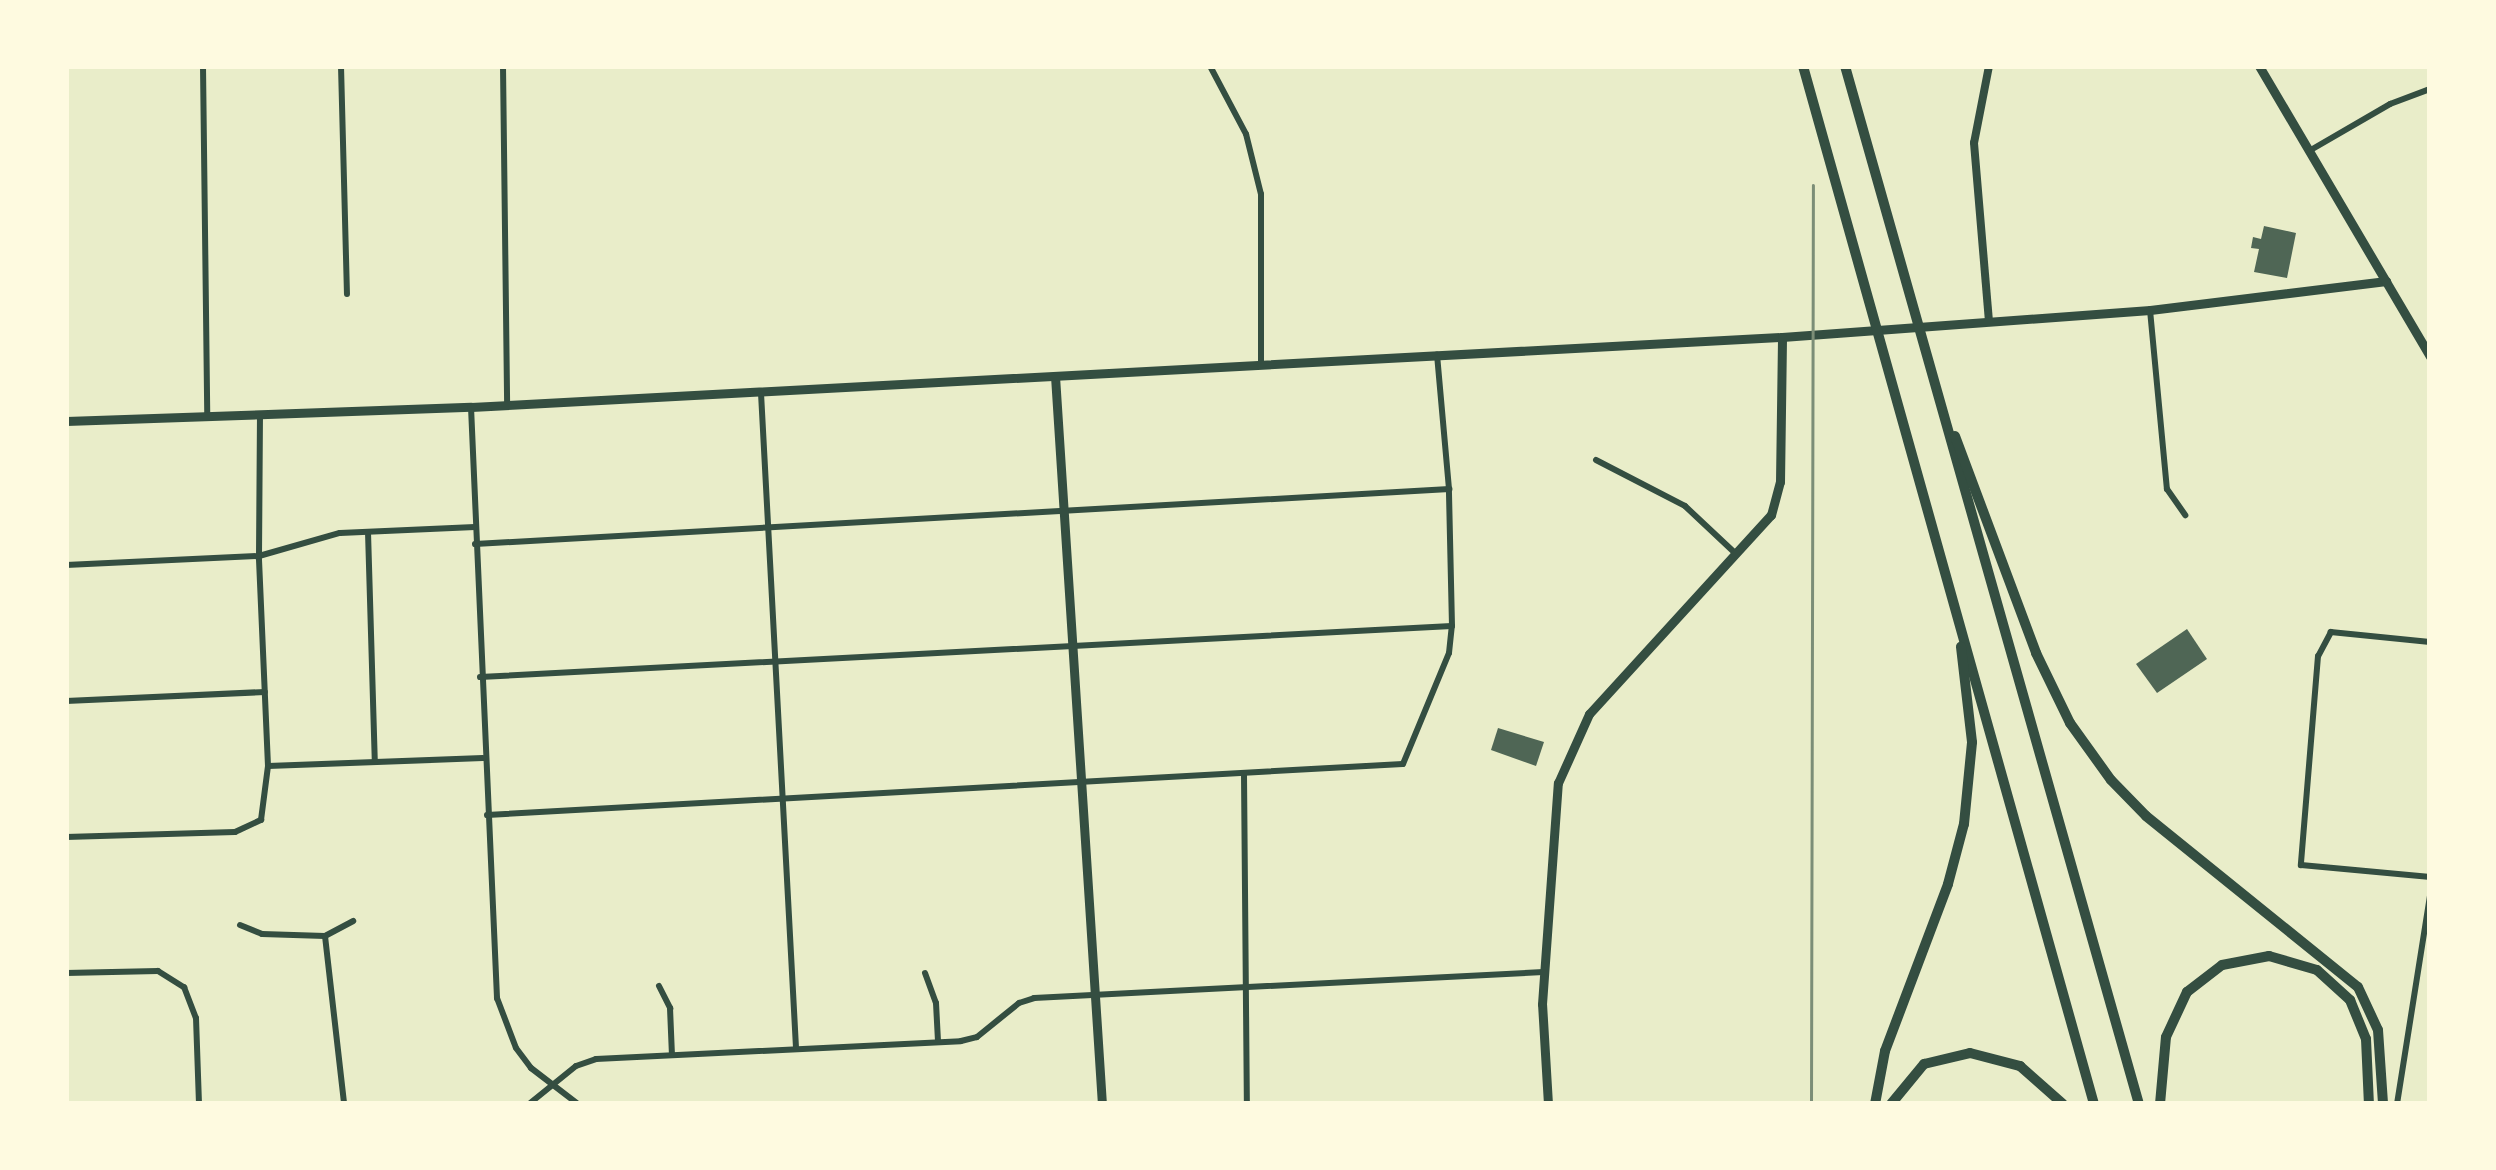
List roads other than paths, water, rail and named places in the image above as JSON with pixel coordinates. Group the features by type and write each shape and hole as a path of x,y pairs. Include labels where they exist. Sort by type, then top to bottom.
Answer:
{"highway":[{"path":"1803,66 2094,1104"},
{"path":"1845,66 2139,1104"},
{"path":"1944,418 1962,452 2041,665 2070,724 2111,780 2146,816 2354,982 2378,1030 2383,1104"},
{"path":"1875,1104 1885,1051 1948,884 1966,813 1972,742 1960,626"},
{"path":"2160,1104 2164,1047 2181,1000 2222,965 2264,956 2308,965 2350,1000 2366,1039 2369,1104"},
{"path":"1891,1104 1924,1064 1960,1053 2020,1066 2063,1104"}],"main road":[{"path":"2259,66 2428,350"},
{"path":"66,421 471,407 1782,338 2150,310 2386,281"},
{"path":"1548,1104 1541,1044 1543,972 1554,802 1569,748 1598,704 1766,524 1778,494 1782,338"},
{"path":"1055,376 1102,1104"}],"street":[{"path":"203,66 207,416"},
{"path":"341,66 346,294"},
{"path":"503,66 507,405"},
{"path":"1210,66 1246,134 1261,194 1262,365"},
{"path":"1988,66 1974,143 1989,321"},
{"path":"2309,151 2390,104 2430,89"},
{"path":"2150,310 2167,489 2185,515"},
{"path":"487,815 1403,764 1449,653 1452,626 1449,489 1437,355"},
{"path":"761,392 796,1048"},
{"path":"471,407 496,998 516,1048 551,1085 578,1104"},
{"path":"66,838 235,832 261,820 268,766 259,556 260,415"},
{"path":"1596,460 1685,506 1737,556"},
{"path":"475,544 1449,489"},
{"path":"66,565 259,556 296,541 475,527"},
{"path":"368,532 374,762"},
{"path":"480,677 1452,626"},
{"path":"2430,642 2331,632 2318,656 2301,865 2430,877"},
{"path":"66,700 265,692"},
{"path":"268,766 484,758"},
{"path":"1244,775 1250,983 1247,1104"},
{"path":"2396,1104 2430,895"},
{"path":"240,925 262,934 326,936 353,921"},
{"path":"326,936 344,1104"},
{"path":"66,973 158,971 184,986 196,1018 199,1104"},
{"path":"529,1104 576,1066 596,1059 977,1037 1018,1003 1034,998 1250,983 1543,972"},
{"path":"925,973 936,1004 938,1042"},
{"path":"659,986 670,1008 672,1055"}],"railway":[{"path":"1811,1104 1813,185"}]}
